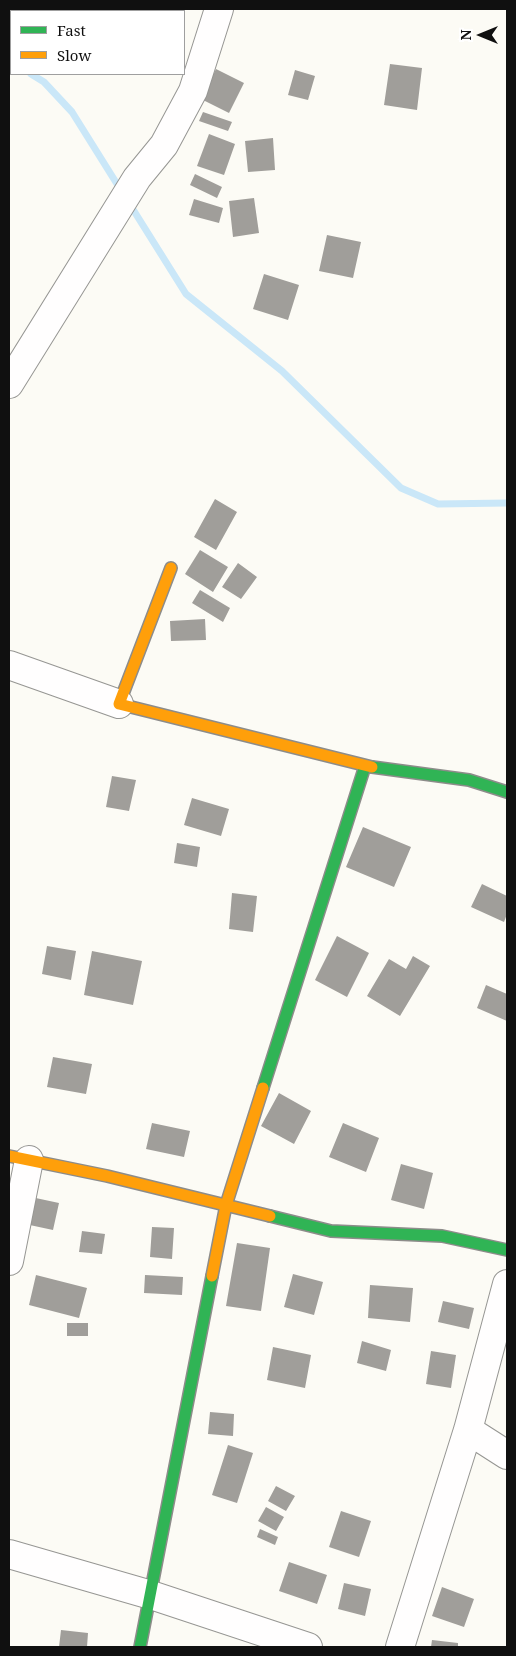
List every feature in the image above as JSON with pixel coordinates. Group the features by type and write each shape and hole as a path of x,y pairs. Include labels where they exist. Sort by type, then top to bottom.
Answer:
{"street":[{"path":"9,384 137,178 164,145 193,91 219,9"},
{"path":"120,704 171,568"},
{"path":"9,665 120,704 365,766 469,780 507,792"},
{"path":"140,1647 226,1205 365,766"},
{"path":"9,1261 19,1158 106,1176 331,1230 442,1236 507,1250"},
{"path":"400,1647 468,1430 507,1284"},
{"path":"468,1430 507,1455"},
{"path":"9,1554 151,1595 308,1647"}],"building":[{"path":"390,64 422,68 417,110 384,105"},
{"path":"216,69 244,83 229,113 201,99"},
{"path":"295,70 315,76 308,100 288,95"},
{"path":"203,112 232,122 228,131 199,121"},
{"path":"209,134 235,144 224,175 197,166"},
{"path":"273,138 275,170 248,172 245,141"},
{"path":"195,174 222,187 217,198 190,185"},
{"path":"254,198 259,233 233,237 229,201"},
{"path":"194,199 223,208 219,223 189,215"},
{"path":"327,235 361,242 353,278 319,271"},
{"path":"264,274 299,285 288,320 253,309"},
{"path":"215,499 237,512 216,550 194,537"},
{"path":"200,550 228,567 213,592 185,574"},
{"path":"238,563 257,577 241,599 222,587"},
{"path":"200,590 230,608 223,622 192,603"},
{"path":"205,619 206,640 171,641 170,621"},
{"path":"112,776 136,780 129,811 106,807"},
{"path":"192,798 229,809 221,836 184,825"},
{"path":"363,827 411,847 394,887 346,867"},
{"path":"177,843 200,847 197,867 174,863"},
{"path":"482,884 507,896 507,914 504,922 471,907"},
{"path":"232,893 257,896 253,932 229,929"},
{"path":"337,936 369,953 347,997 315,980"},
{"path":"47,946 76,951 71,980 42,974"},
{"path":"92,951 142,961 133,1005 84,995"},
{"path":"413,956 430,966 400,1016 367,996 389,959 406,969"},
{"path":"486,985 507,994 507,1021 477,1008"},
{"path":"53,1057 92,1064 86,1094 47,1087"},
{"path":"279,1093 311,1111 294,1144 261,1126"},
{"path":"152,1123 190,1131 184,1157 146,1149"},
{"path":"343,1123 379,1138 366,1172 329,1157"},
{"path":"401,1164 433,1173 424,1209 391,1200"},
{"path":"31,1197 59,1203 53,1230 25,1224"},
{"path":"152,1227 174,1228 172,1259 150,1257"},
{"path":"82,1231 105,1234 102,1254 79,1252"},
{"path":"237,1243 270,1248 261,1311 226,1306"},
{"path":"293,1274 323,1282 314,1315 284,1307"},
{"path":"36,1275 87,1288 79,1318 29,1305"},
{"path":"145,1275 183,1277 182,1295 144,1293"},
{"path":"370,1285 413,1288 410,1322 368,1318"},
{"path":"443,1301 474,1308 469,1329 438,1322"},
{"path":"67,1323 88,1323 88,1336 67,1336"},
{"path":"362,1341 391,1350 386,1371 357,1363"},
{"path":"273,1347 311,1355 305,1388 267,1380"},
{"path":"431,1351 456,1355 451,1388 426,1384"},
{"path":"210,1412 234,1414 233,1436 208,1434"},
{"path":"228,1445 253,1453 237,1503 212,1495"},
{"path":"276,1486 295,1496 286,1511 268,1501"},
{"path":"266,1507 284,1517 276,1531 258,1521"},
{"path":"341,1511 371,1521 359,1557 329,1547"},
{"path":"260,1529 278,1537 275,1545 257,1537"},
{"path":"289,1562 327,1575 317,1604 279,1591"},
{"path":"344,1583 371,1589 365,1616 338,1609"},
{"path":"442,1587 474,1599 464,1627 432,1616"},
{"path":"61,1630 88,1633 87,1647 59,1647"},
{"path":"432,1640 458,1643 458,1647 431,1647"}],"waterway":[{"path":"33,75 44,82 72,112 122,192"},
{"path":"129,203 186,294 282,371 401,488 438,504 507,503"}],"traffic: fast":[{"path":"263,1088 365,766"},
{"path":"372,767 469,780 507,792"},
{"path":"270,1216 331,1231 442,1236 507,1250"},
{"path":"140,1647 212,1276"}],"traffic: slow":[{"path":"171,568 119,704 372,767"},
{"path":"212,1276 226,1205 263,1088"},
{"path":"9,1156 107,1176 270,1216"}]}
